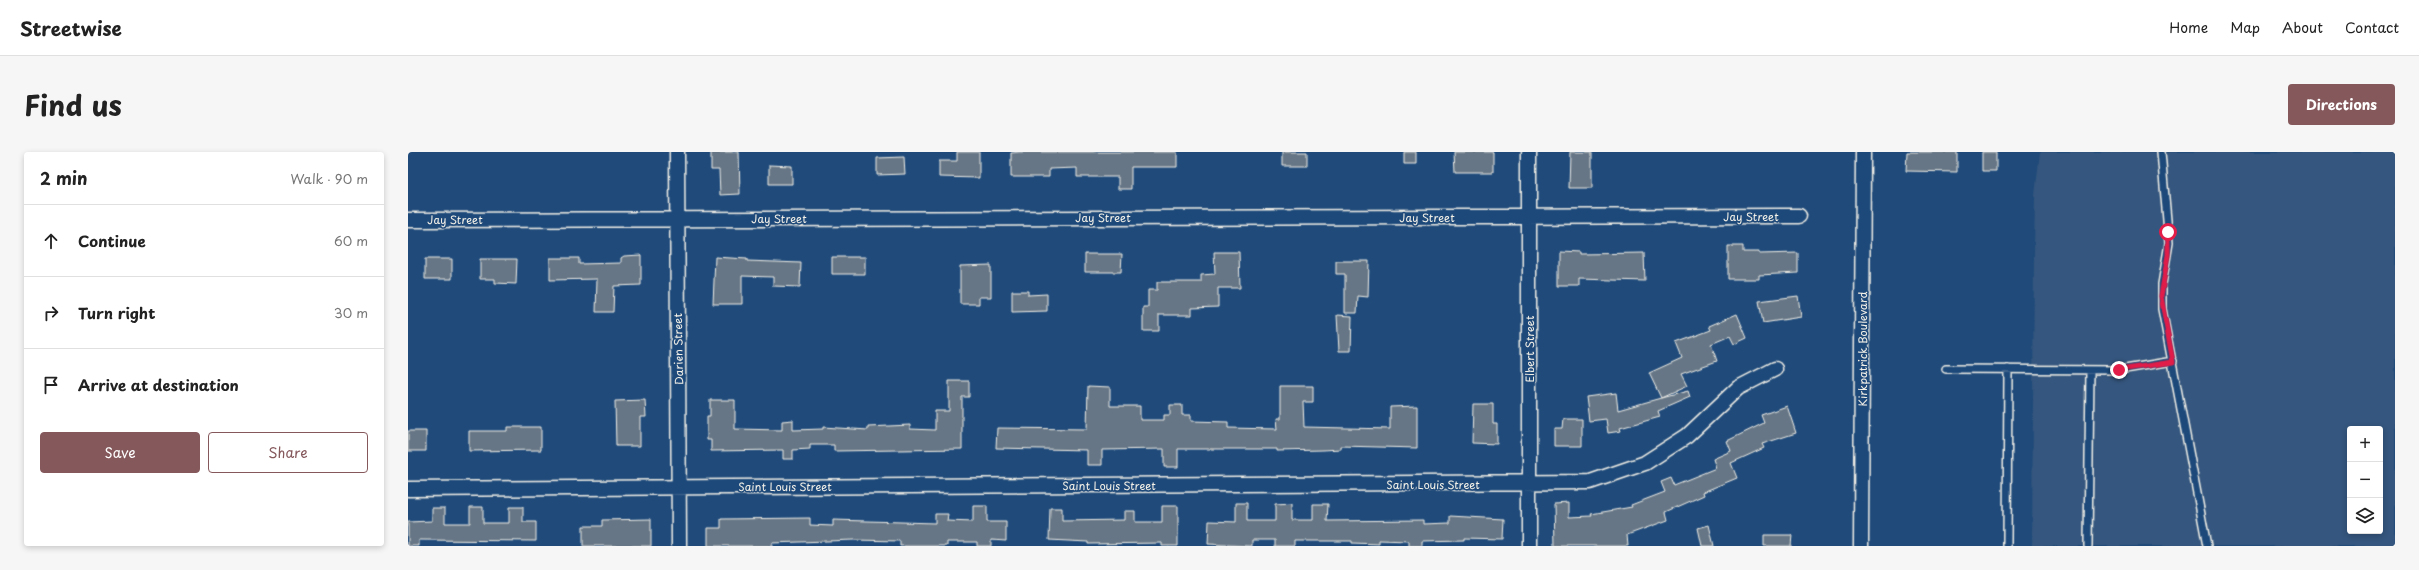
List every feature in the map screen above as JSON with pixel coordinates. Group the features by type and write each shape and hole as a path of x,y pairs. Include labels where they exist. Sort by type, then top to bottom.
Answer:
{"street":[{"name":"Darien Street","path":"676,152 680,546"},
{"name":"Elbert Street","path":"1529,152 1529,546"},
{"name":"Kirkpatrick Boulevard","path":"1861,546 1863,152"},
{"name":"Jay Street","path":"408,220 677,218 1799,216"},
{"name":"Saint Louis Street","path":"408,489 1529,484 1590,482 1645,463 1687,436 1738,388 1775,369"}],"lane":[{"path":"2161,152 2169,243 2161,296 2207,546"},
{"path":"1946,369 2119,370 2173,362"},
{"path":"2007,546 2008,370"},
{"path":"2088,546 2090,370"}],"shaded area":[{"path":"2040,152 2395,152 2395,546 2032,546 2035,195"}],"building":[{"path":"711,152 739,152 740,194 720,195 719,170 711,170"},
{"path":"957,152 979,152 979,178 939,177 939,161 957,161"},
{"path":"1177,152 1177,167 1131,167 1131,189 1118,189 1118,177 1077,177 1077,168 1049,169 1049,177 1011,177 1011,153"},
{"path":"1282,152 1307,152 1307,166 1282,166"},
{"path":"1404,152 1416,152 1416,164 1404,164"},
{"path":"1454,152 1493,152 1493,172 1455,172"},
{"path":"1570,152 1592,152 1592,188 1569,188"},
{"path":"1907,152 1957,152 1957,172 1906,171"},
{"path":"1982,152 1996,152 1996,171 1982,171"},
{"path":"904,157 905,174 877,175 877,158"},
{"path":"769,165 792,166 792,184 769,184"},
{"path":"1728,246 1743,246 1743,252 1759,252 1759,254 1798,253 1798,273 1759,275 1759,279 1728,279"},
{"path":"1559,251 1579,252 1579,254 1644,253 1645,281 1579,279 1579,286 1559,286"},
{"path":"1214,252 1239,252 1240,288 1218,288 1218,307 1192,308 1192,315 1159,315 1159,331 1143,331 1143,307 1148,307 1148,290 1157,290 1157,282 1201,282 1201,275 1215,274"},
{"path":"1085,254 1122,254 1121,272 1085,272"},
{"path":"641,255 641,285 614,286 613,312 596,312 597,279 550,280 550,258 579,258 579,264 621,263 621,258 624,256"},
{"path":"715,257 747,259 747,261 801,263 800,287 773,286 773,277 742,276 742,304 713,304"},
{"path":"832,257 865,257 865,274 832,274"},
{"path":"425,259 452,259 452,279 425,279"},
{"path":"480,259 517,259 516,284 495,283 495,279 480,279"},
{"path":"1336,261 1369,261 1368,297 1358,296 1357,313 1345,313 1345,274 1336,274"},
{"path":"991,265 991,297 979,297 979,304 960,304 960,266"},
{"path":"1012,291 1028,291 1028,295 1047,294 1047,311 1012,312"},
{"path":"1798,296 1801,317 1763,323 1759,301"},
{"path":"1737,314 1747,338 1734,344 1730,336 1711,344 1717,361 1681,374 1687,386 1661,398 1649,373 1682,358 1676,343 1711,330 1709,326"},
{"path":"1337,315 1352,316 1351,351 1339,351"},
{"path":"949,381 969,381 969,397 962,397 962,449 834,451 834,445 810,445 810,449 793,450 793,459 783,459 783,450 711,451 711,440 707,440 707,416 710,416 710,400 735,400 735,429 782,430 782,421 793,420 793,430 823,429 823,427 868,430 868,427 910,425 910,429 935,430 935,411 949,411"},
{"path":"1088,386 1110,387 1110,406 1140,406 1140,420 1164,420 1164,415 1170,415 1170,405 1182,405 1182,415 1191,415 1191,421 1228,422 1228,428 1277,429 1276,419 1280,419 1280,386 1313,386 1313,402 1303,402 1304,427 1390,429 1390,407 1417,406 1417,448 1341,446 1341,449 1277,451 1277,449 1178,449 1178,467 1164,467 1164,449 1102,450 1102,465 1087,465 1087,450 996,448 997,428 1087,429"},
{"path":"1688,391 1690,397 1658,411 1660,417 1620,428 1621,431 1608,433 1606,419 1589,421 1586,397 1616,393 1618,410"},
{"path":"645,400 646,417 640,417 640,446 616,446 615,401"},
{"path":"1473,404 1493,404 1493,424 1497,424 1497,444 1472,443"},
{"path":"1787,406 1796,433 1762,444 1764,448 1731,463 1737,478 1703,492 1704,495 1666,512 1668,520 1627,535 1628,546 1555,546 1554,504 1569,503 1569,517 1592,516 1591,514 1632,507 1631,505 1665,492 1661,482 1671,478 1674,485 1716,468 1713,459 1731,451 1727,441 1764,423 1761,415"},
{"path":"1563,419 1582,419 1582,446 1554,446 1554,429 1562,429"},
{"path":"507,427 541,427 541,450 469,451 469,431 507,431"},
{"path":"408,431 426,431 426,451 408,451"},
{"path":"1236,503 1247,503 1247,521 1275,521 1275,504 1292,503 1292,520 1313,520 1313,504 1328,504 1327,521 1423,520 1423,524 1450,523 1450,516 1503,519 1502,539 1464,538 1464,540 1422,541 1422,546 1409,546 1409,541 1379,540 1379,544 1352,543 1352,541 1295,541 1295,546 1275,546 1275,540 1252,540 1252,546 1208,544 1209,521 1236,522"},
{"path":"973,506 987,506 987,522 1006,522 1006,541 991,540 991,546 977,546 977,542 947,542 947,546 900,546 900,541 854,540 772,543 772,546 708,546 708,528 721,528 721,519 810,518 810,525 833,526 833,520 935,523 935,514 948,514 947,521 973,522"},
{"path":"1162,506 1178,506 1178,546 1162,546 1162,543 1088,544 1088,542 1049,540 1050,508 1062,508 1062,521 1124,520 1124,511 1135,511 1135,522 1162,522"},
{"path":"470,507 483,507 483,523 509,523 509,507 523,507 523,522 536,522 536,541 419,540 419,546 408,546 408,522 432,521 432,508 445,508 445,523 470,523"},
{"path":"651,519 651,546 583,546 583,526 602,526 602,520"},
{"path":"1709,525 1714,546 1702,546 1698,528"},
{"path":"1764,535 1792,535 1791,546 1764,546"}],"route":[{"path":"2119,370 2173,362 2161,296 2168,255 2168,232"}]}
